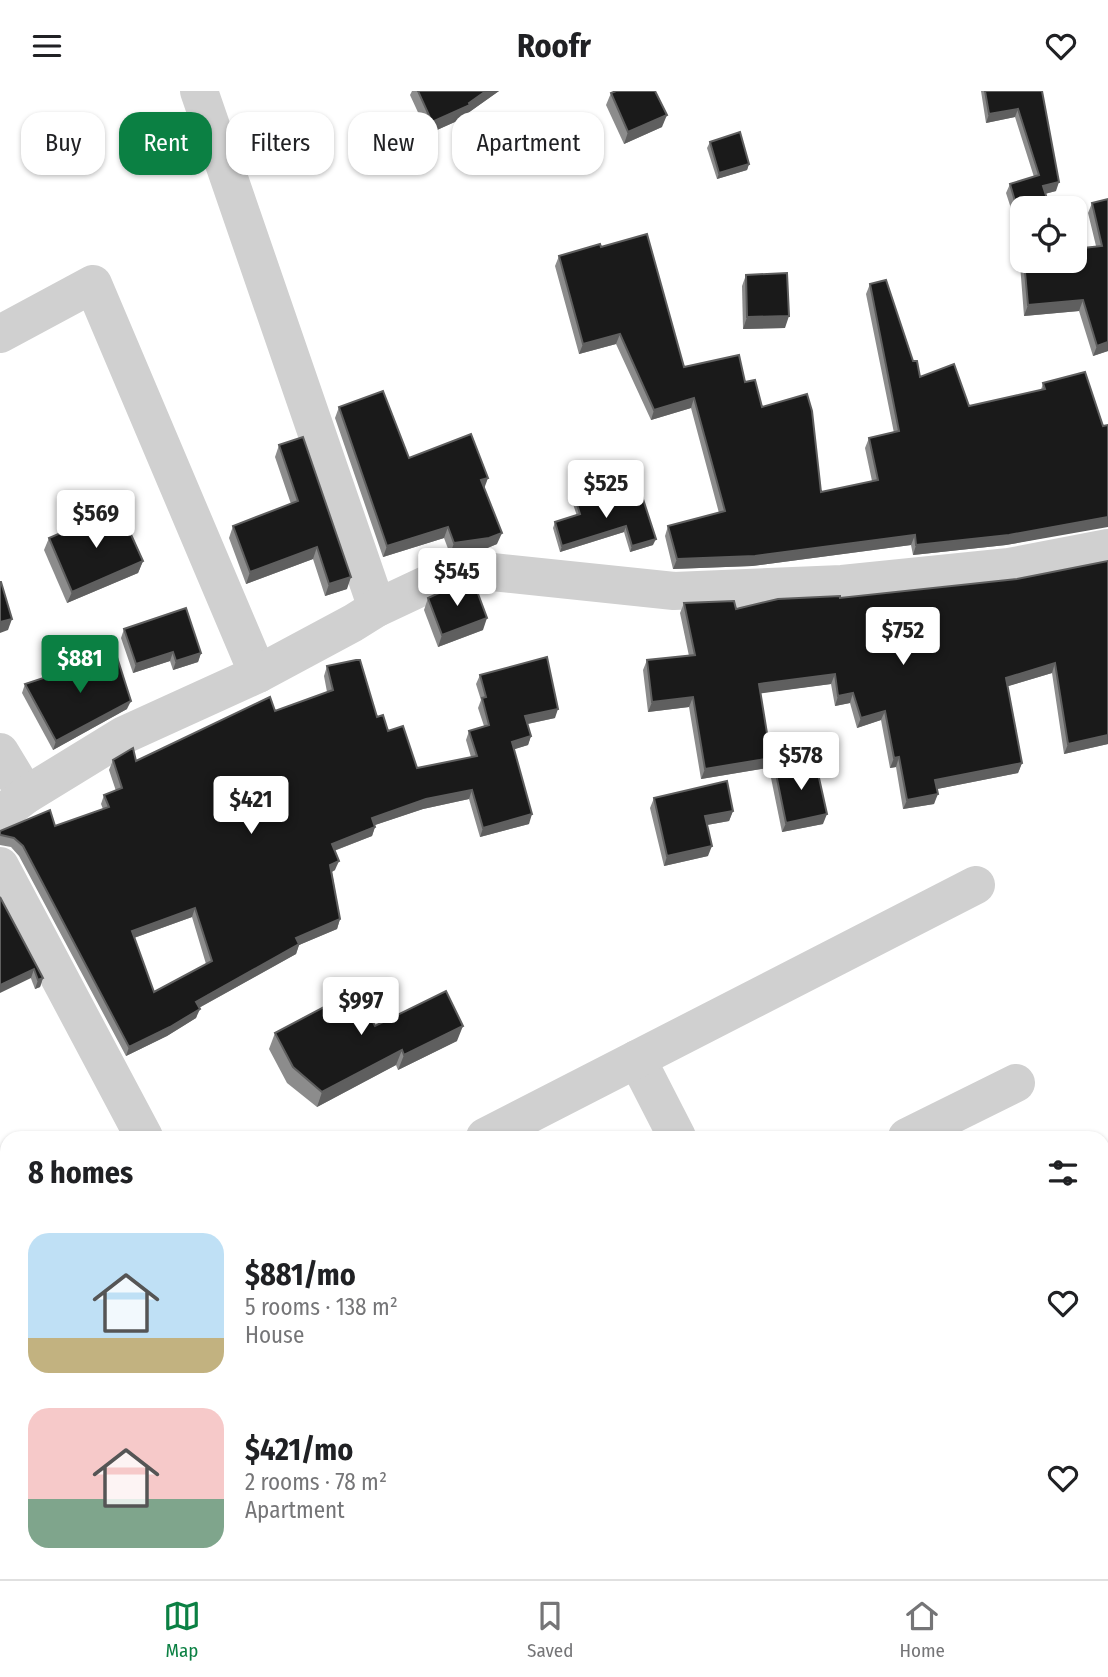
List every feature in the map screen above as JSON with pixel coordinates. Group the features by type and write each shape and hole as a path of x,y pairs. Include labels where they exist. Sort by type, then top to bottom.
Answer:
{"street":[{"path":"199,91 377,608"},
{"path":"0,334 93,284 258,674"},
{"path":"0,752 13,805 124,735 258,674 377,608 443,577 483,571 674,591 842,584 996,568 1108,548"},
{"path":"0,866 141,1131"},
{"path":"497,1131 976,885"},
{"path":"637,1059 674,1131"},
{"path":"919,1131 1016,1083"}],"building":[{"path":"418,91 486,91 469,103 470,105 438,119 438,112 427,112"},
{"path":"655,91 667,115 628,132 611,93"},
{"path":"985,91 1042,91 1059,182 1043,186 1046,196 1013,196 1010,184 1039,175 1018,109 989,114"},
{"path":"740,132 749,164 719,173 710,142"},
{"path":"1108,199 1108,342 1097,346 1083,300 1028,305 1025,273 1087,273 1087,248 1102,246 1092,203"},
{"path":"647,234 684,367 739,355 745,382 755,380 762,407 807,394 812,411 821,492 878,480 869,438 899,431 870,284 886,280 913,361 917,361 920,377 954,364 969,406 1045,389 1043,383 1085,372 1103,426 1108,425 1108,517 1009,535 916,545 915,535 755,556 677,559 668,526 725,511 694,398 654,410 620,334 583,344 559,256"},
{"path":"787,273 789,316 747,317 746,275"},
{"path":"383,391 409,458 471,434 488,478 481,480 502,533 489,538 454,543 448,527 387,546 339,407"},
{"path":"303,437 351,577 329,584 317,547 250,572 233,526 298,501 279,445"},
{"path":"598,488 604,507 642,496 656,539 632,546 626,526 562,546 555,522 580,514 574,495"},
{"path":"119,508 143,561 72,592 49,538"},
{"path":"1108,561 1108,735 1068,744 1055,663 1006,678 1022,763 935,780 938,794 907,800 899,757 894,758 885,711 861,718 853,693 838,696 835,674 759,684 771,758 705,769 693,697 652,702 647,660 695,655 684,603 734,601 736,609 778,599 840,598 1017,579"},
{"path":"0,582 12,619 0,622"},
{"path":"474,583 487,618 442,635 428,598 454,586"},
{"path":"186,608 201,653 176,661 173,652 136,664 124,629"},
{"path":"116,654 131,701 56,741 25,684"},
{"path":"547,657 558,709 525,716 531,736 512,742 532,814 483,828 472,790 426,799 372,818 375,827 332,844 339,861 330,865 340,919 296,938 299,944 196,1002 200,1009 129,1047 23,846 14,838 1,835 0,831 50,810 55,826 109,807 104,795 122,788 113,760 133,748 136,761 270,697 275,711 333,690 327,666 356,660 360,660 377,717 383,715 388,731 403,726 417,768 477,756 469,731 489,725 482,698 486,697 480,675","holes":["195,908 212,961 154,992 132,931"]},
{"path":"815,760 827,814 786,823 775,769"},
{"path":"727,781 733,811 705,816 712,846 667,856 654,798"},
{"path":"0,897 43,978 38,980 34,969 0,985"},
{"path":"356,990 375,1026 446,991 463,1026 404,1055 402,1050 322,1092 293,1067 275,1033"}]}
